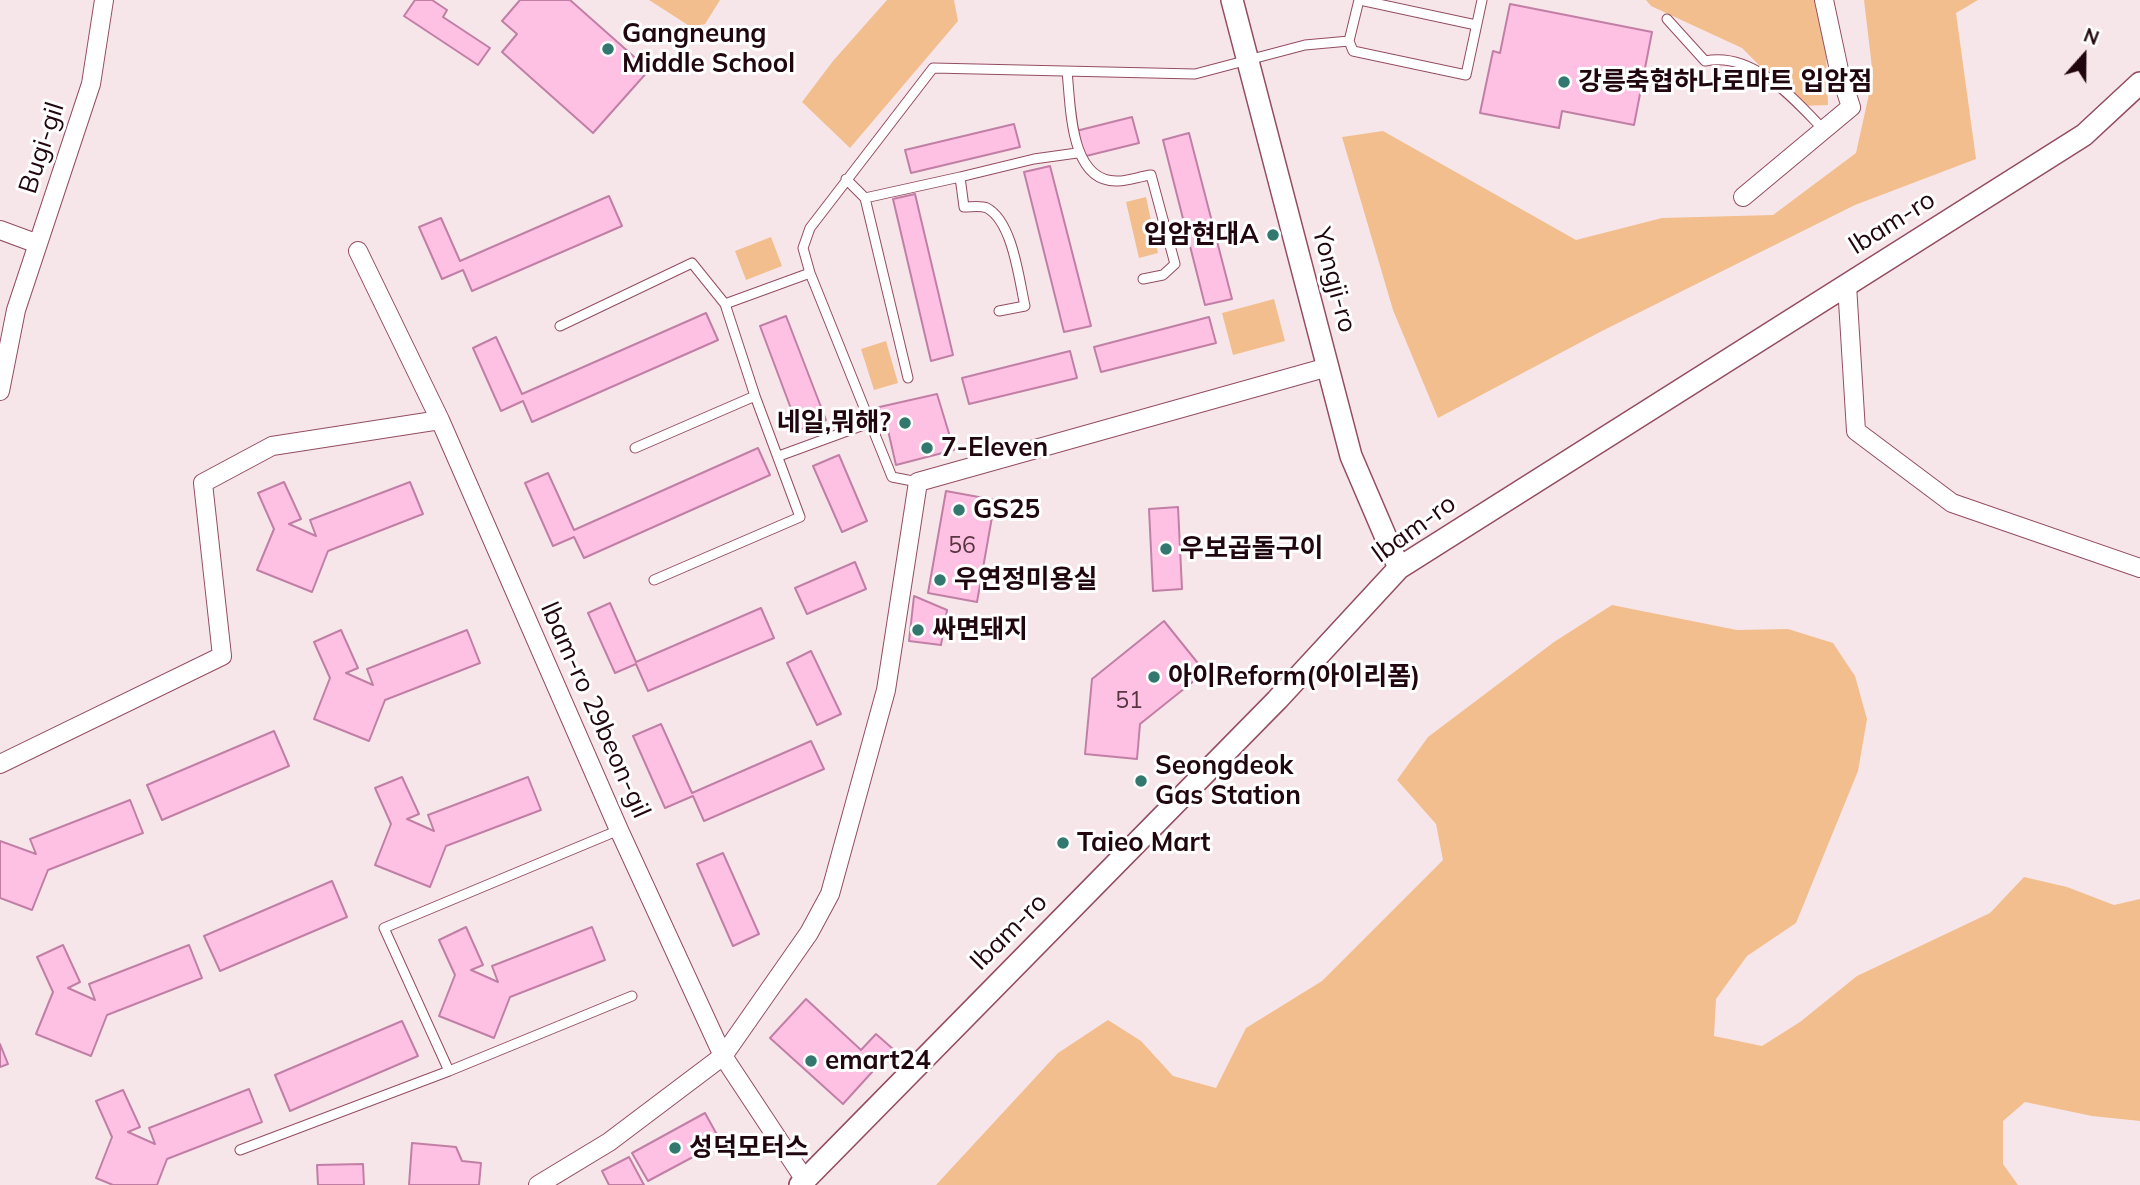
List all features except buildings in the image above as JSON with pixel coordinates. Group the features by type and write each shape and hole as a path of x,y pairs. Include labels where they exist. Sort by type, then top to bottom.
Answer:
{"street":[{"name":"Bugi-gil","path":"0,391 8,308 38,244 91,84 104,0"},
{"name":"Yongji-ro","path":"1232,0 1351,456 1399,568"},
{"path":"1743,197 1851,107 1839,70 1824,0"},
{"name":"Ibam-ro","path":"802,1182 1277,700 1399,568 2084,135 2140,83"},
{"path":"0,230 38,244"},
{"name":"Ibam-ro 29beon-gil","path":"358,251 440,421 619,830 723,1056 802,1182"},
{"path":"1847,285 1856,431 1952,503 2140,568"},
{"path":"538,1185 609,1142 723,1056 810,933 830,894 886,690 918,482 1328,367"},
{"path":"0,764 222,656 203,483 272,446 440,421"}],"lane":[{"path":"1476,25 1360,0 1349,41 1353,51 1466,75 1482,0"},
{"path":"1667,19 1705,61 1721,57 1776,81 1824,130"},
{"path":"918,482 892,477 810,273 803,248 810,228 846,178 933,68 1195,74 1305,45 1349,41"},
{"path":"1068,72 1077,153 1104,179 1118,181 1151,175 1175,264 1163,275 1143,279"},
{"path":"865,198 1034,159 1077,153"},
{"path":"960,177 964,207 984,206 993,213 1014,248 1025,306 999,312"},
{"path":"846,178 865,198 908,378"},
{"path":"561,326 692,262 725,303 755,396 800,517 654,580"},
{"path":"725,303 810,273"},
{"path":"635,448 755,396"},
{"path":"779,456 869,423"},
{"path":"449,1071 384,928 619,830"},
{"path":"240,1150 449,1071 632,996"}],"shaded area":[{"path":"649,0 720,0 705,24 691,27"},
{"path":"887,0 954,0 958,21 850,148 802,102 833,61"},
{"path":"1646,0 1824,0 1828,105 1800,106 1742,48 1651,6"},
{"path":"1864,0 1978,0 1956,13 1976,159 1855,205 1600,332 1438,418 1393,310 1342,137 1383,131 1576,240 1662,218 1773,215 1856,153 1873,76"},
{"path":"1146,197 1158,253 1139,258 1126,202"},
{"path":"771,237 782,266 746,280 735,251"},
{"path":"1274,299 1285,341 1233,355 1222,313"},
{"path":"886,341 898,383 874,390 861,349"},
{"path":"1612,605 1737,630 1788,629 1833,643 1855,676 1867,719 1858,771 1796,923 1747,956 1716,999 1714,1036 1762,1046 1800,1022 1857,976 1990,913 2024,877 2067,887 2114,905 2140,899 2140,1121 2092,1116 2025,1102 2003,1121 2003,1164 2018,1185 936,1185 1058,1053 1108,1020 1141,1041 1173,1076 1216,1088 1246,1028 1322,981 1443,860 1436,824 1397,780 1428,737 1554,642"}],"place":[{"name":"Gangneung Middle School","path":"608,49"},
{"name":"강릉축협하나로마트 입암점","path":"1564,82"},
{"name":"입암현대A","path":"1273,235"},
{"name":"네일,뭐해?","path":"905,423"},
{"name":"7-Eleven","path":"927,448"},
{"name":"GS25","path":"959,510"},
{"name":"우보곱돌구이","path":"1166,549"},
{"name":"우연정미용실","path":"940,580"},
{"name":"싸면돼지","path":"918,630"},
{"name":"아이Reform(아이리폼)","path":"1154,677"},
{"name":"Seongdeok Gas Station","path":"1141,781"},
{"name":"Taieo Mart","path":"1063,843"},
{"name":"emart24","path":"811,1061"},
{"name":"성덕모터스","path":"675,1148"}]}
